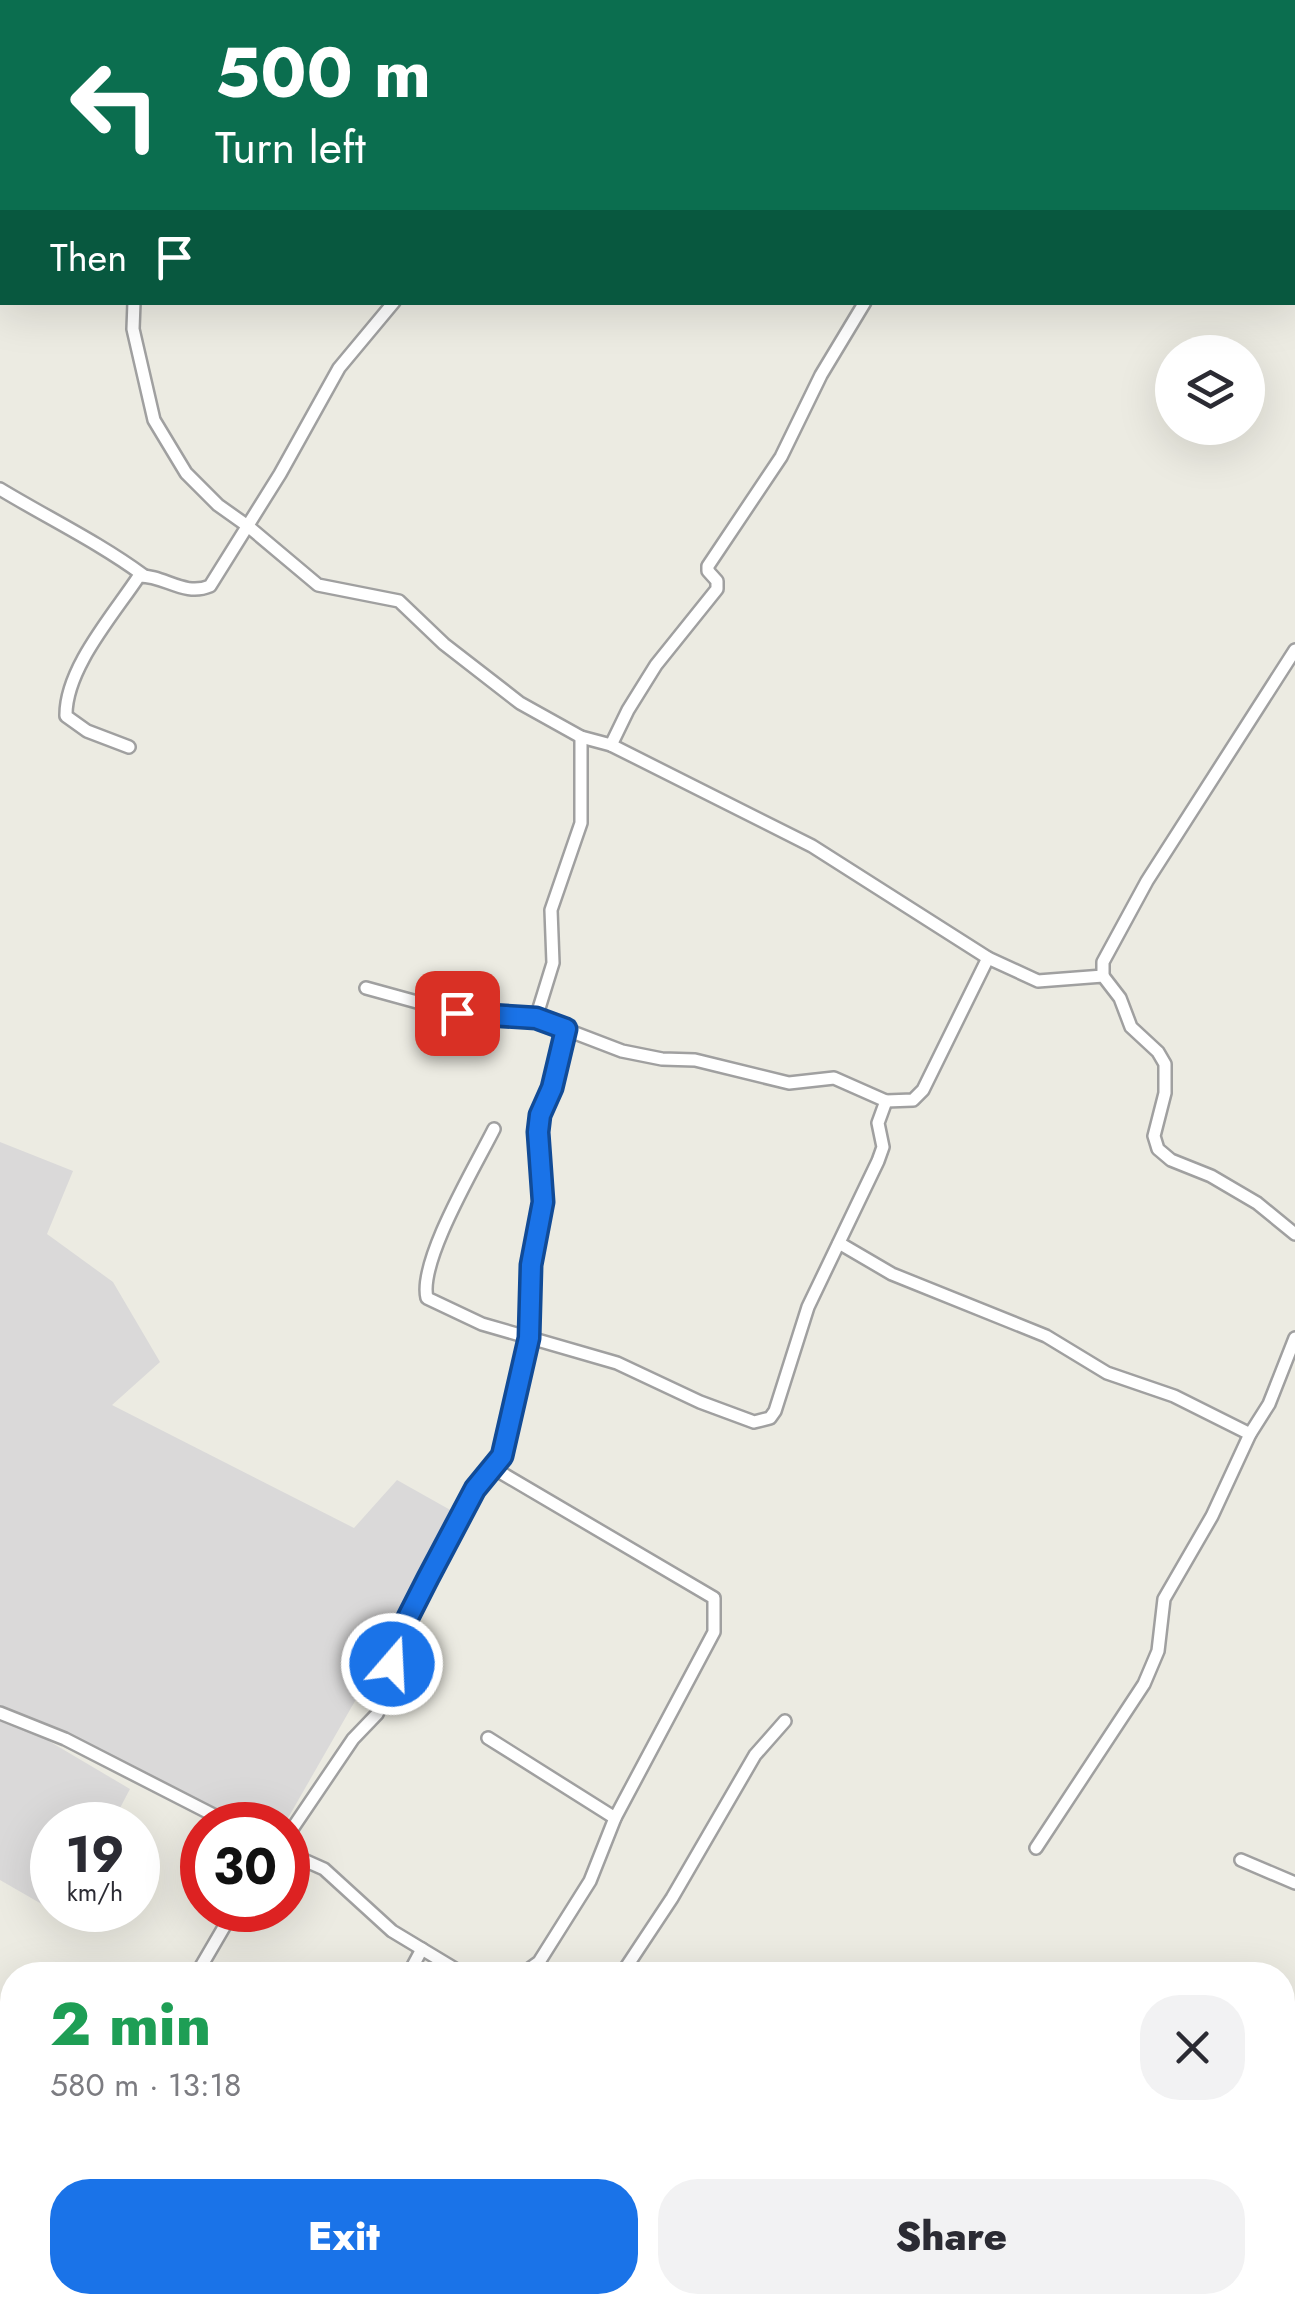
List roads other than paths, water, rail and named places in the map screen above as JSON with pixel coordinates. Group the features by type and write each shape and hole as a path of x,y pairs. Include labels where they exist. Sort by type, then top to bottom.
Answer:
{"street":[{"path":"134,305 133,328 154,420 165,443 218,506 249,526 318,585 399,600 444,644 520,703 581,738 611,746 812,846 988,958 1038,981 1102,976"},
{"path":"0,488 104,547 143,575 178,588 200,590 210,586 249,526 338,368 391,305"},
{"path":"611,746 656,664 716,590 717,580 708,566 781,458 821,375 863,305"},
{"path":"129,747 87,731 70,720 66,708 78,668 143,575"},
{"path":"1295,650 1147,881 1103,962 1102,976 1120,998 1131,1027 1166,1064 1166,1093 1154,1136 1158,1149 1171,1160 1211,1176 1258,1203 1295,1234"},
{"path":"536,1018 553,963 552,910 581,822 581,738"},
{"path":"366,988 457,1013 536,1018 622,1051 662,1059 695,1060 790,1082 834,1078 886,1101 913,1100 923,1090 988,958"},
{"path":"310,1802 353,1739 377,1714 398,1637 475,1489 502,1456 529,1338 531,1265 543,1202 540,1115 552,1088 566,1029"},
{"path":"494,1129 440,1239 424,1285 428,1298 482,1324 617,1364 754,1422 770,1418 775,1411 808,1307 883,1147 878,1124 886,1101"},
{"path":"839,1244 892,1274 1046,1336 1107,1373 1174,1396 1250,1434"},
{"path":"1036,1848 1144,1684 1158,1651 1164,1598 1212,1516 1250,1434 1269,1404 1295,1338"},
{"path":"493,1468 714,1598 714,1632 615,1818 590,1881 539,1962"},
{"path":"0,1713 64,1739 188,1802"},
{"path":"630,1962 672,1898 755,1755 785,1721"},
{"path":"488,1738 615,1818"},
{"path":"1240,1860 1295,1883"},
{"path":"310,1863 324,1870 392,1931 443,1962"},
{"path":"204,1962 221,1932"},
{"path":"415,1962 422,1949"}]}
